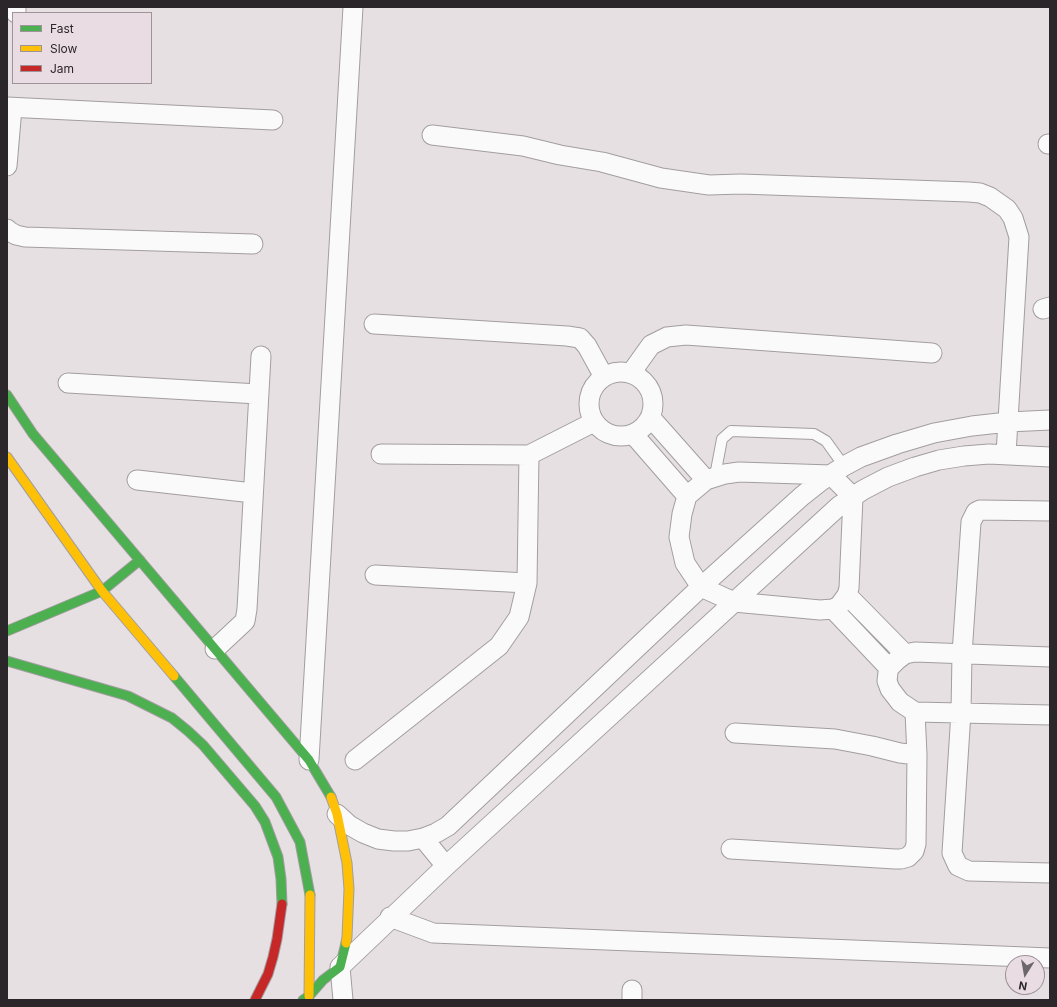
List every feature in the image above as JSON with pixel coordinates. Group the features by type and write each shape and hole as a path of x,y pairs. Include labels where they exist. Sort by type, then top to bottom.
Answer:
{"street":[{"path":"309,760 353,7"},
{"path":"7,166 10,108 273,120"},
{"path":"432,134 524,146 560,155 602,162 661,178 709,185 741,184 969,192 980,193 999,202 1007,209 1013,218 1019,237 1006,454"},
{"path":"7,229 8,231 25,238 253,244"},
{"path":"374,324 580,338 587,346 604,377"},
{"path":"631,373 651,346 667,337 686,335 932,353"},
{"path":"215,649 245,621 247,609 261,356"},
{"path":"617,372 631,373 642,380 649,388 653,398 654,408 651,418 644,428 633,434 622,437 612,435 602,430 594,422 589,410 590,397 595,385 604,377 617,372"},
{"path":"68,383 258,394"},
{"path":"7,395 33,434 309,760 330,795 337,814 343,839 349,889 347,936 340,967 343,1000"},
{"path":"651,418 711,478"},
{"path":"337,814 349,825 378,838 394,841 408,841 436,833 448,826 701,587 802,496 838,470 879,450 934,433 972,426 1008,422 1050,420"},
{"path":"381,454 529,455 594,422"},
{"path":"633,434 687,496"},
{"path":"307,999 323,980 340,967 390,917 839,506 888,477 939,460 964,456 1006,454 1050,457"},
{"path":"355,760 499,646 519,617 526,583 529,455"},
{"path":"7,457 102,591 276,797 300,842 310,892 307,999"},
{"path":"838,470 854,497 849,588 844,601 833,609 820,610 734,602 701,587 685,563 679,538 682,514 687,496 711,478 739,472 838,470"},
{"path":"138,480 253,493"},
{"path":"1050,511 986,509 976,512 971,522 962,654 961,712 952,854 958,866 969,871 1050,873"},
{"path":"7,631 102,591 140,560"},
{"path":"375,575 526,583"},
{"path":"847,595 905,654"},
{"path":"833,609 889,668"},
{"path":"1050,657 915,652 905,654 889,668 887,681 890,689 900,702 916,712 1050,715"},
{"path":"7,661 128,696 161,712 188,731 203,744 255,806 267,828 278,857 282,900 278,939 268,974 255,1000"},
{"path":"731,849 895,859 908,857 914,852 916,844 916,712"},
{"path":"735,733 835,740 917,755"},
{"path":"422,838 446,866"},
{"path":"390,917 433,933 1050,958"}],"lane":[{"path":"711,478 722,439 731,431 814,434 826,441 838,470"}],"traffic: fast":[{"path":"7,395 33,434 309,760 331,797"},
{"path":"7,631 102,591 140,560"},
{"path":"7,661 128,696 172,718 188,731 203,745 255,806 265,822 278,857 282,904"},
{"path":"174,676 276,797 300,842 310,895"},
{"path":"303,1000 309,996 323,980 340,967 346,943"}],"traffic: slow":[{"path":"7,457 102,591 174,676"},
{"path":"331,797 337,814 347,863 349,889 346,943"},
{"path":"309,996 310,895"}],"traffic: jam":[{"path":"255,1000 268,974 273,957 282,904"}]}
